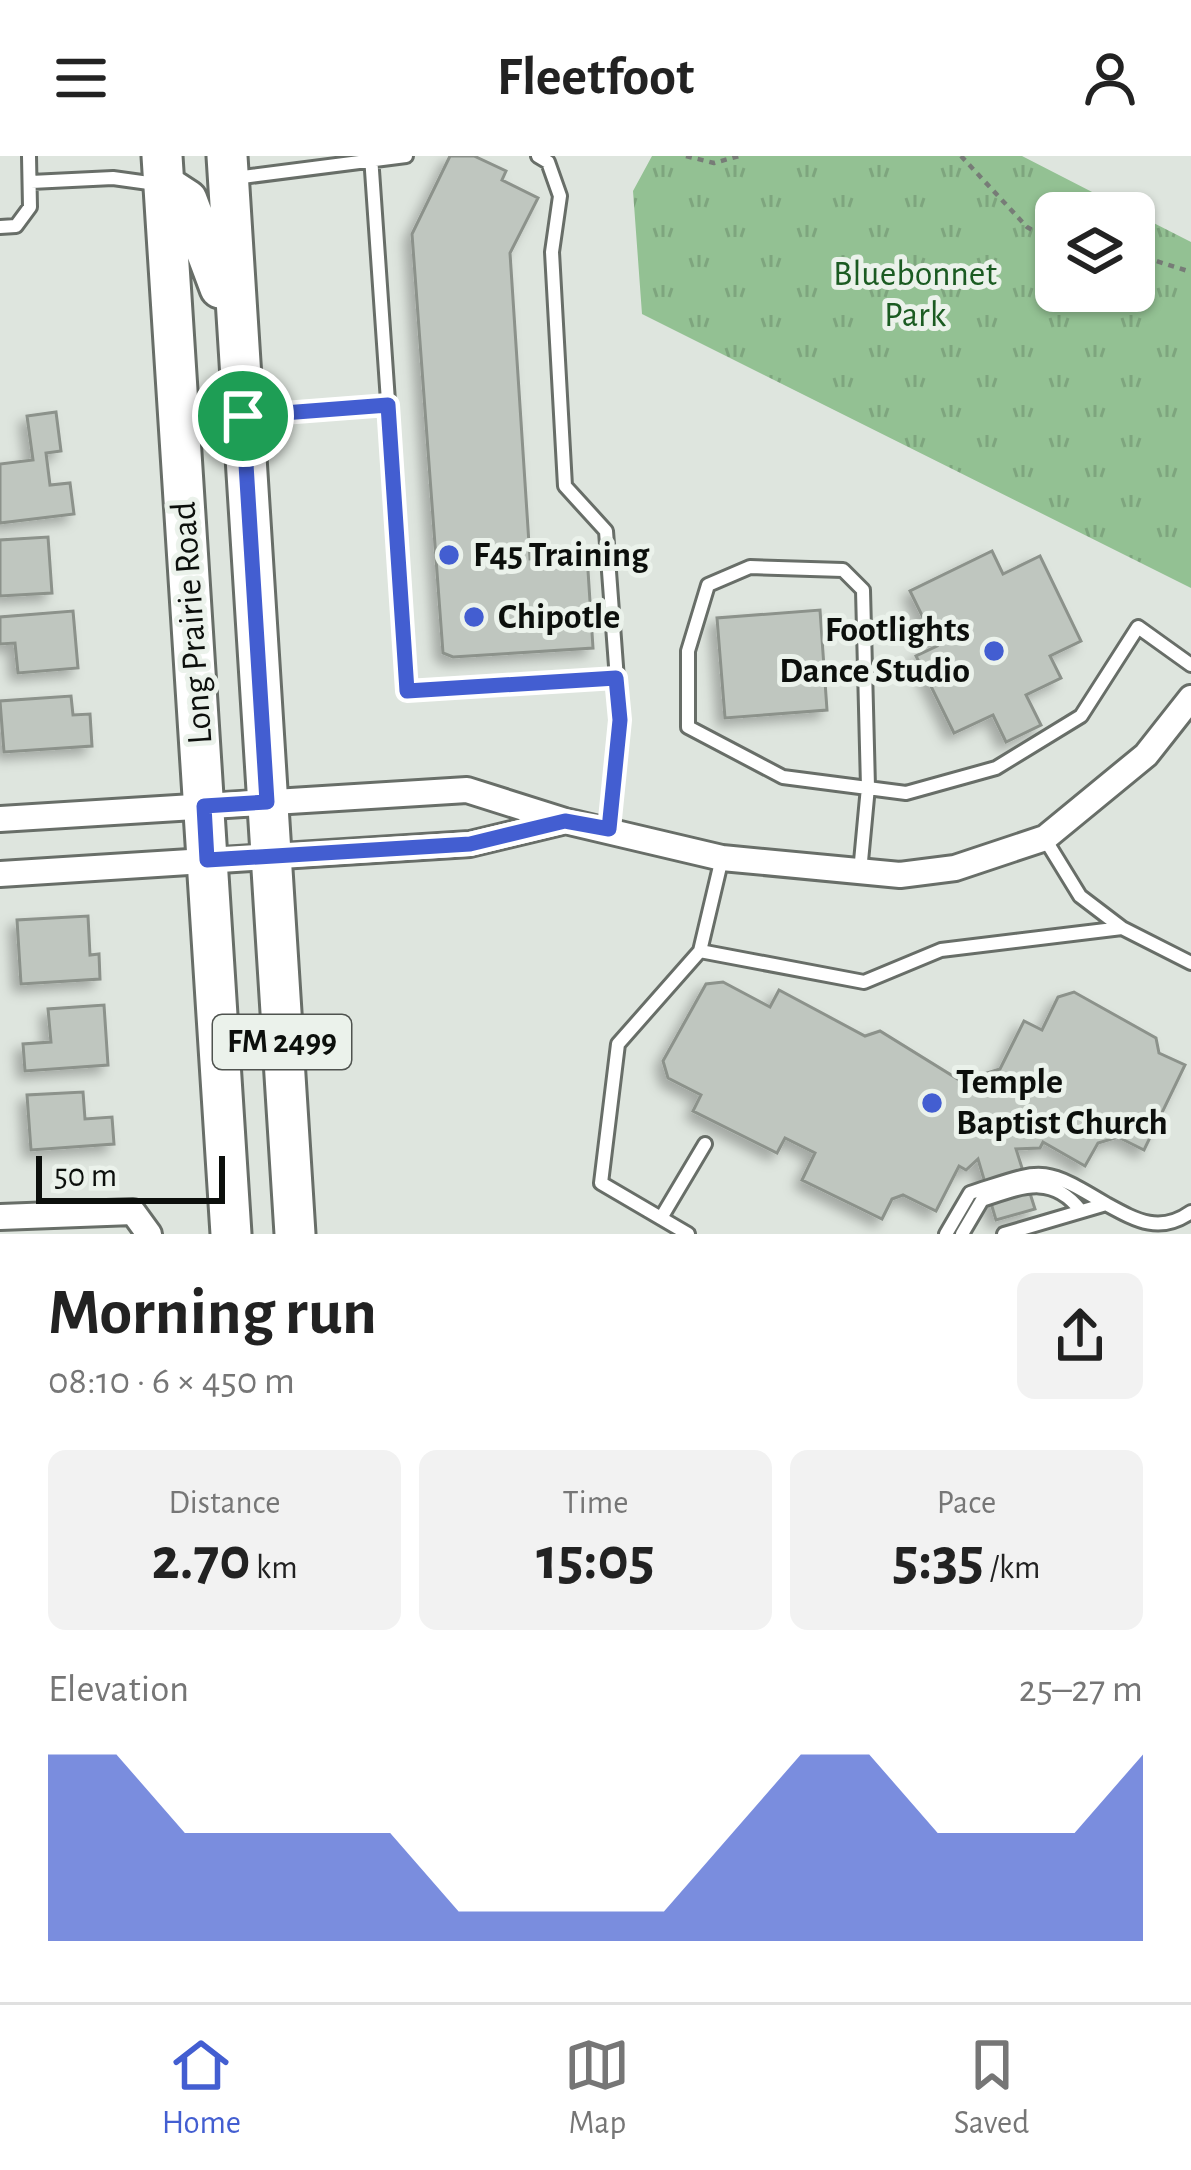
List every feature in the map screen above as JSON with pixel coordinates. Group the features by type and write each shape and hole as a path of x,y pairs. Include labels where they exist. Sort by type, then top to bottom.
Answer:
{"main road":[{"name":"Long Prairie Road","path":"220,164 238,339 295,1234"},
{"name":"Long Prairie Road","path":"163,170 232,1234"},
{"path":"163,170 187,200 238,339"}],"street":[{"path":"0,819 467,790 565,821 722,858 860,873 955,868 1045,838 1146,755 1191,698"},
{"path":"0,874 470,844 565,821"},
{"path":"0,1217 134,1212 149,1234"}],"lane":[{"path":"0,227 16,226 30,207 29,156"},
{"path":"220,164 406,156"},
{"path":"538,156 548,162 560,196 551,252 565,486 606,531 620,720 609,829"},
{"path":"371,160 407,691 616,678"},
{"path":"31,182 163,170"},
{"path":"243,416 388,405"},
{"path":"860,873 868,787 863,590 843,570 797,568 750,567 708,586 688,651 688,727 783,777 868,787 906,793 996,768 1081,716 1138,627 1191,665"},
{"path":"1045,838 1080,896 1122,928 1191,963"},
{"path":"688,1234 601,1183 618,1044 700,951 722,858"},
{"path":"700,951 864,982 941,950 1122,928"},
{"path":"661,1218 705,1144"},
{"path":"946,1234 970,1193 1049,1171 1143,1229 1174,1225 1191,1212"},
{"path":"962,1234 982,1200 1033,1183 1069,1195 1081,1211"},
{"path":"1004,1234 1106,1204"}],"path":[{"path":"686,156 714,163 739,156"},
{"path":"961,156 1035,231"},
{"path":"1155,261 1191,272"}],"green space":[{"name":"Bluebonnet Park","path":"652,156 1022,156 1092,192 1035,192 1035,312 1155,312 1155,224 1191,242 1191,588 642,314 633,191"}],"building":[{"path":"450,156 474,156 506,171 502,180 538,198 510,253 530,559 587,555 593,648 453,657 443,653 412,234"},
{"path":"56,412 61,451 46,453 50,485 70,483 74,514 0,523 0,464 33,460 27,416"},
{"path":"48,537 52,593 0,596 0,540"},
{"name":"Footlights Dance Studio","path":"992,551 1003,574 1040,556 1081,641 1050,656 1061,678 1026,695 1041,725 1006,742 993,715 954,733 916,656 937,646 910,591"},
{"path":"820,610 827,710 725,718 717,618"},
{"path":"73,611 78,668 18,673 15,643 0,644 0,617"},
{"path":"71,696 73,715 90,714 92,746 4,752 0,701"},
{"path":"88,916 90,955 99,954 100,979 21,984 17,920"},
{"name":"Temple Baptist Church","path":"723,982 770,1007 779,990 865,1036 880,1031 961,1081 1000,1069 1024,1021 1042,1030 1058,997 1074,992 1156,1038 1159,1053 1185,1065 1144,1150 1118,1137 1098,1143 1085,1166 1043,1142 1040,1148 1016,1149 1035,1209 996,1220 978,1159 966,1170 959,1166 936,1211 903,1195 892,1199 882,1219 802,1180 815,1153 785,1138 777,1153 693,1111 701,1095 668,1078 663,1061 706,984"},
{"path":"104,1005 108,1065 25,1071 23,1044 51,1042 48,1009"},
{"path":"83,1092 85,1119 112,1117 114,1144 31,1150 27,1095"}],"place":[{"name":"F45 Training","path":"449,555"},
{"name":"Chipotle","path":"474,617"},
{"name":"Footlights Dance Studio","path":"994,651"},
{"name":"Temple Baptist Church","path":"932,1103"}],"route":[{"path":"388,405 407,691 616,678 620,720 609,829 565,821 470,844 207,860 204,806 267,802 243,416 388,405"}]}
